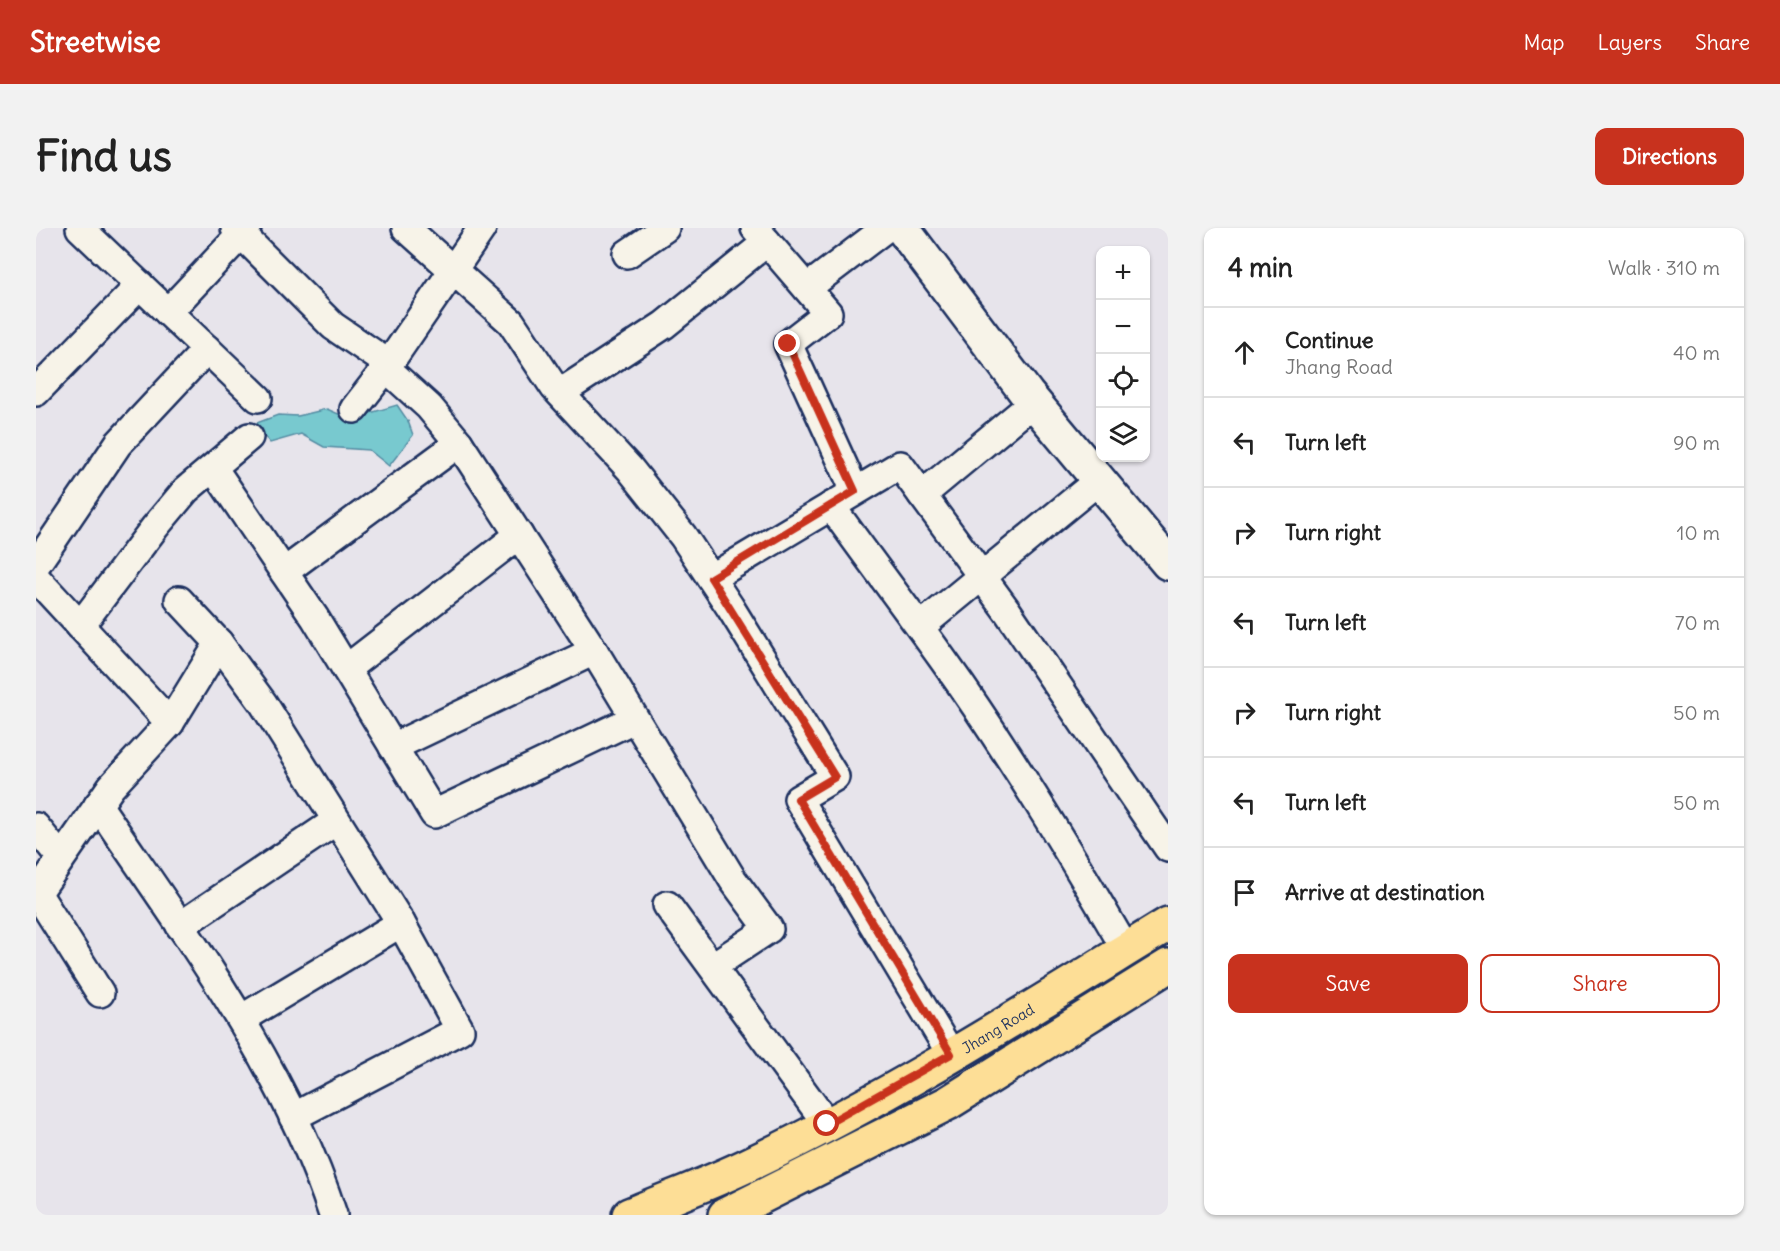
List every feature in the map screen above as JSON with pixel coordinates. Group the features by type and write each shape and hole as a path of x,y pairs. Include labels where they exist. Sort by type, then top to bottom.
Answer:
{"main road":[{"name":"Jhang Road","path":"629,1215 750,1164 827,1124 951,1054 1168,924"},
{"path":"725,1215 948,1103 1168,966"}],"street":[{"path":"80,228 258,398"},
{"path":"406,228 511,322 560,393 630,469 683,537 711,578 835,777 798,799 951,1054"},
{"path":"354,409 387,366 482,228"},
{"path":"627,254 665,228"},
{"path":"807,288 886,228"},
{"path":"902,228 1034,402 1168,563"},
{"path":"168,312 241,230 333,326 387,366 429,406 459,443 519,535 594,651 733,880 769,929 713,966"},
{"path":"560,393 664,325 761,235 828,313 788,344 855,491"},
{"path":"36,392 140,285"},
{"path":"36,565 118,444 207,350"},
{"path":"922,495 1034,402"},
{"path":"80,626 186,490 249,437"},
{"path":"284,572 459,443"},
{"path":"711,578 900,465 983,578 1168,848"},
{"path":"213,469 284,572 434,814 634,719"},
{"path":"920,627 983,578 1099,480"},
{"path":"831,506 920,627 999,742 1078,866 1126,950"},
{"path":"346,669 519,535"},
{"path":"36,579 170,723"},
{"path":"178,600 219,643 263,703 401,923 460,1030 293,1117"},
{"path":"100,993 37,894 111,787 170,723 219,643"},
{"path":"393,747 594,651"},
{"path":"98,805 241,1019 293,1117 322,1181 333,1215"},
{"path":"180,926 336,821"},
{"path":"36,827 61,858"},
{"path":"667,905 827,1124"},
{"path":"241,1019 401,923"}],"water":[{"path":"397,405 408,421 413,435 389,466 369,450 324,447 301,434 270,443 254,424 278,415 298,416 327,409 350,419"}],"route":[{"path":"788,344 855,491 711,578 835,777 798,799 951,1054 827,1124"}]}
